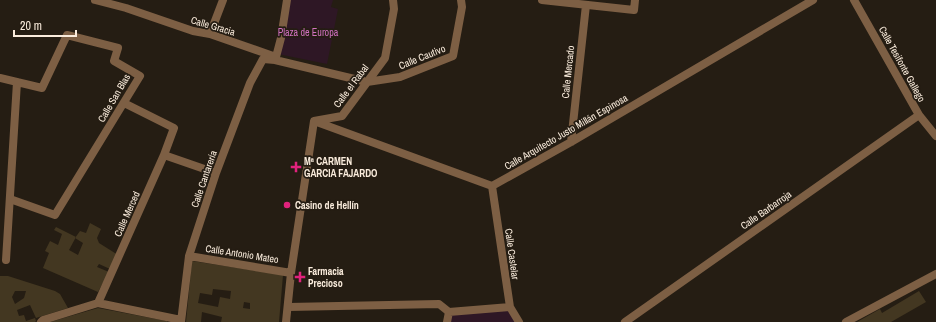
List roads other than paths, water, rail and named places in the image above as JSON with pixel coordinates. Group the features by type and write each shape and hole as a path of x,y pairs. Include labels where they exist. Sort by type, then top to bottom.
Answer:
{"street":[{"name":"Calle Gracia","path":"95,0 126,8 193,31 210,34 275,59 367,82"},
{"path":"210,34 223,0"},
{"path":"275,59 281,38 287,0"},
{"name":"Calle el Rabal","path":"314,121 342,116 385,58 394,9 393,0"},
{"name":"Calle Cautivo","path":"367,82 400,77 454,56 462,7 461,0"},
{"path":"542,0 634,10 635,0"},
{"name":"Calle Arquitecto Justo Millán Espinosa","path":"492,186 571,142 814,0"},
{"name":"Calle Tesifonte Gallego","path":"854,0 919,115 936,136"},
{"name":"Calle Mercado","path":"571,142 586,4"},
{"name":"Calle San Blas","path":"0,78 42,88 67,35 118,48 114,61 140,76 55,215 10,199"},
{"name":"Calle Cantarería","path":"181,321 189,256 216,173 250,83 263,59 275,59"},
{"path":"6,260 17,82"},
{"name":"Calle Merced","path":"98,303 164,155 174,128 124,103"},
{"name":"Calle Barbarroja","path":"625,322 919,115"},
{"path":"286,322 314,121 492,186"},
{"path":"164,155 216,173"},
{"name":"Calle Castelar","path":"492,186 510,307 519,322"},
{"name":"Calle Antonio Mateo","path":"189,256 292,273"},
{"path":"846,322 936,274"},
{"path":"41,322 43,320 98,303 181,321"},
{"path":"288,307 439,304 449,312 510,307"},
{"path":"447,322 449,312"}],"place":[{"name":"Mª CARMEN GARCIA FAJARDO","path":"296,167"},
{"name":"Casino de Hellín","path":"287,205"},
{"name":"Farmacia Precioso","path":"300,277"}],"park label":[{"name":"Plaza de Europa","path":"308,32"}]}
